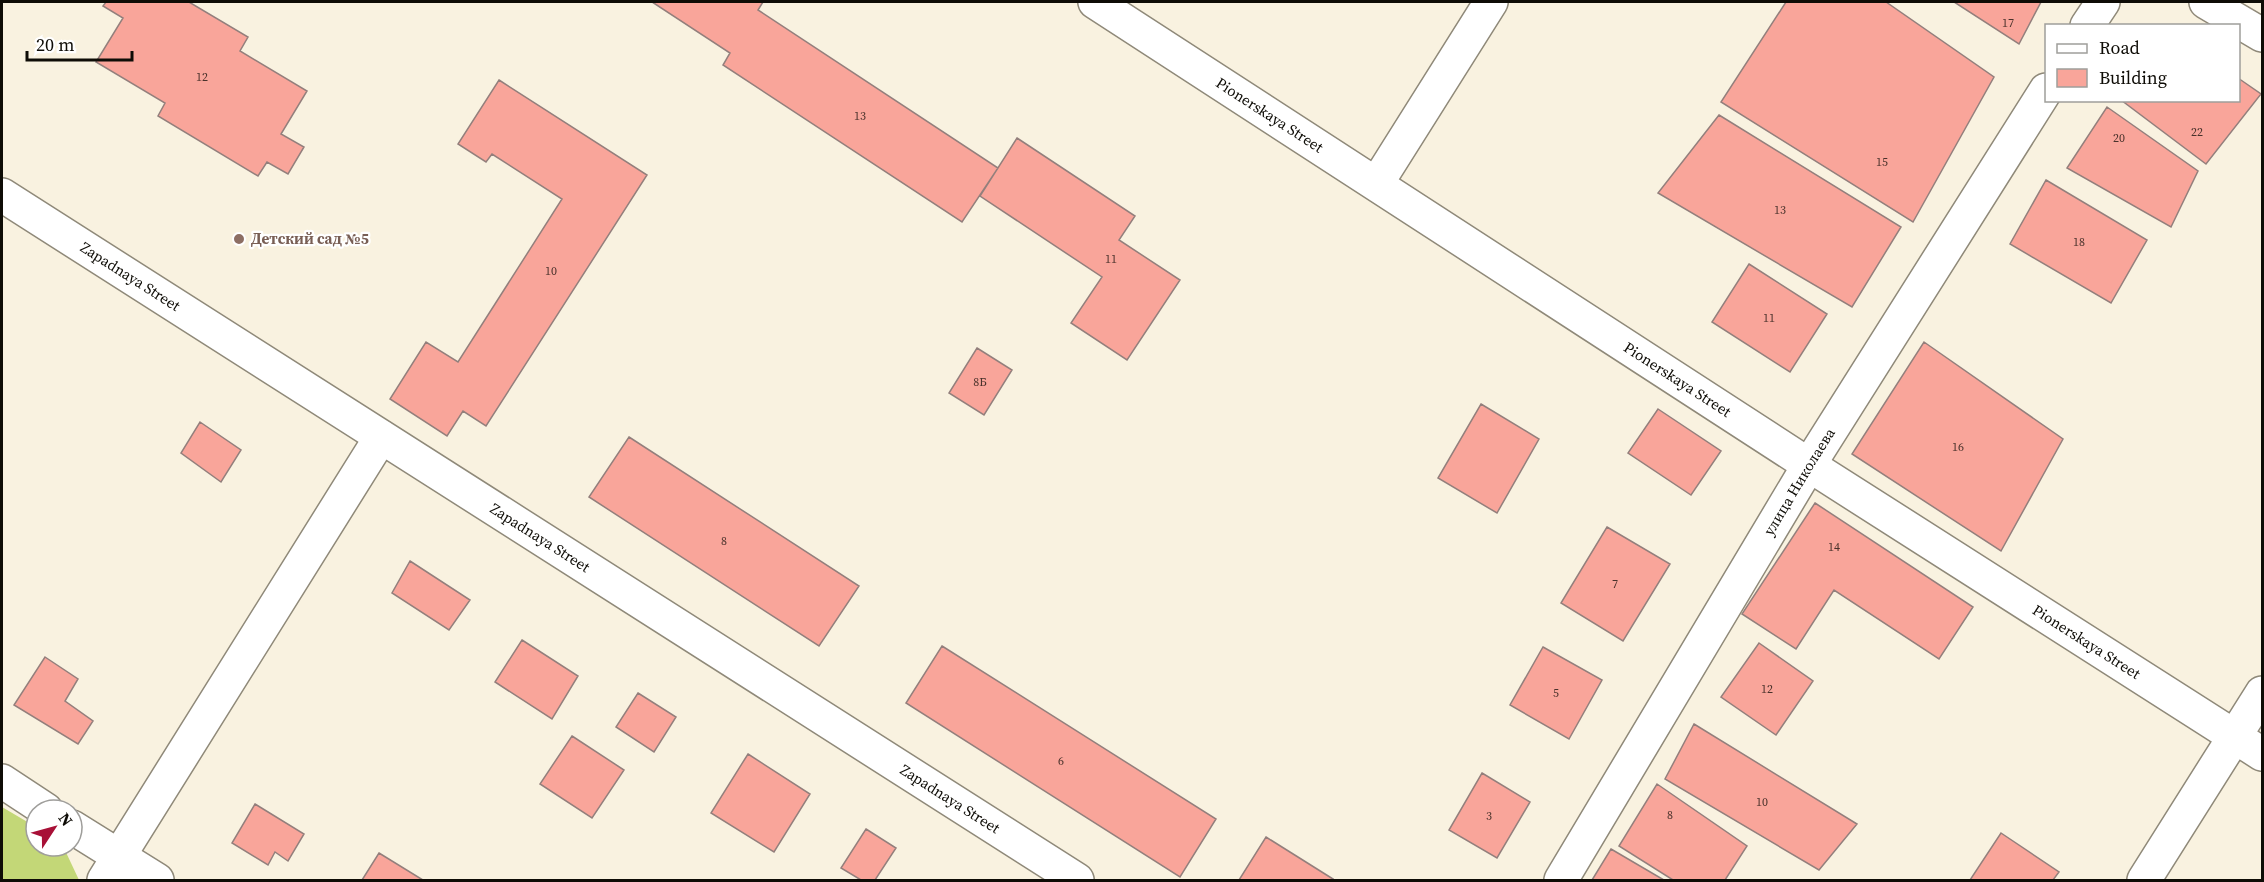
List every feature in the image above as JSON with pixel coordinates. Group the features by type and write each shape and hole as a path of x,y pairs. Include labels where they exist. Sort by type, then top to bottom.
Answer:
{"street":[{"name":"Pionerskaya Street","path":"1095,2 1809,465 2233,738 2262,754"},
{"path":"1377,183 1491,2"},
{"path":"2088,24 2103,2"},
{"path":"2206,2 2262,35"},
{"name":"улица Николаева","path":"1561,880 1809,465 2045,92"},
{"name":"Zapadnaya Street","path":"2,195 1077,880"},
{"path":"111,868 381,437"},
{"path":"2144,880 2262,693"},
{"path":"2,781 28,798"},
{"path":"84,839 111,868 158,880"}],"green space":[{"path":"2,807 24,820 24,858 69,858 79,880 2,880"}],"building":[{"path":"106,2 189,2 248,37 240,51 307,91 281,134 304,147 288,174 267,162 258,176 158,116 165,103 96,62 123,18 103,6"},
{"path":"652,2 763,2 758,10 998,168 962,222 723,65 730,53"},
{"path":"1786,2 1886,2 1994,77 1913,222 1721,102"},
{"path":"1954,2 2041,2 2019,44"},
{"path":"2240,79 2261,94 2206,164 2124,102 2240,102"},
{"path":"499,80 647,175 486,426 463,411 447,436 390,399 426,342 458,362 562,199 492,154 486,162 458,144"},
{"path":"2107,107 2198,171 2171,227 2067,168"},
{"path":"1719,115 1901,227 1852,307 1658,193"},
{"path":"1017,138 1135,216 1119,240 1180,280 1127,360 1071,323 1102,277 980,196"},
{"path":"2046,180 2147,240 2111,303 2010,244"},
{"path":"1749,264 1827,314 1790,372 1712,322"},
{"path":"1924,342 2063,439 2001,551 1852,454"},
{"path":"977,348 1012,370 984,415 949,393"},
{"path":"1481,404 1539,439 1497,513 1438,478"},
{"path":"1658,409 1721,451 1691,495 1628,453"},
{"path":"200,422 241,450 221,482 181,453"},
{"path":"629,437 859,586 819,646 589,497"},
{"path":"1815,503 1973,607 1939,659 1834,590 1796,649 1742,614"},
{"path":"1607,527 1670,564 1623,641 1561,603"},
{"path":"410,561 470,600 449,630 392,593"},
{"path":"522,640 578,676 552,719 495,682"},
{"path":"1759,643 1813,681 1776,735 1721,697"},
{"path":"942,646 1216,819 1180,877 906,703"},
{"path":"1543,647 1602,680 1569,739 1510,705"},
{"path":"45,657 78,679 65,701 93,721 78,744 14,705"},
{"path":"638,693 676,717 654,752 616,727"},
{"path":"1694,724 1857,824 1819,870 1665,779"},
{"path":"572,736 624,770 592,818 540,784"},
{"path":"748,754 810,794 774,852 711,813"},
{"path":"1482,773 1530,802 1497,858 1449,830"},
{"path":"1657,784 1747,846 1725,880 1673,880 1619,846"},
{"path":"255,804 304,834 288,861 275,852 268,865 232,843"},
{"path":"866,829 896,848 875,880 861,880 841,868"},
{"path":"2001,833 2059,872 2053,880 1970,880"},
{"path":"1266,837 1333,879 1239,880"},
{"path":"1611,849 1664,880 1592,880"},
{"path":"379,853 423,880 362,880"}],"place":[{"name":"Детский сад №5","path":"239,239"}]}
